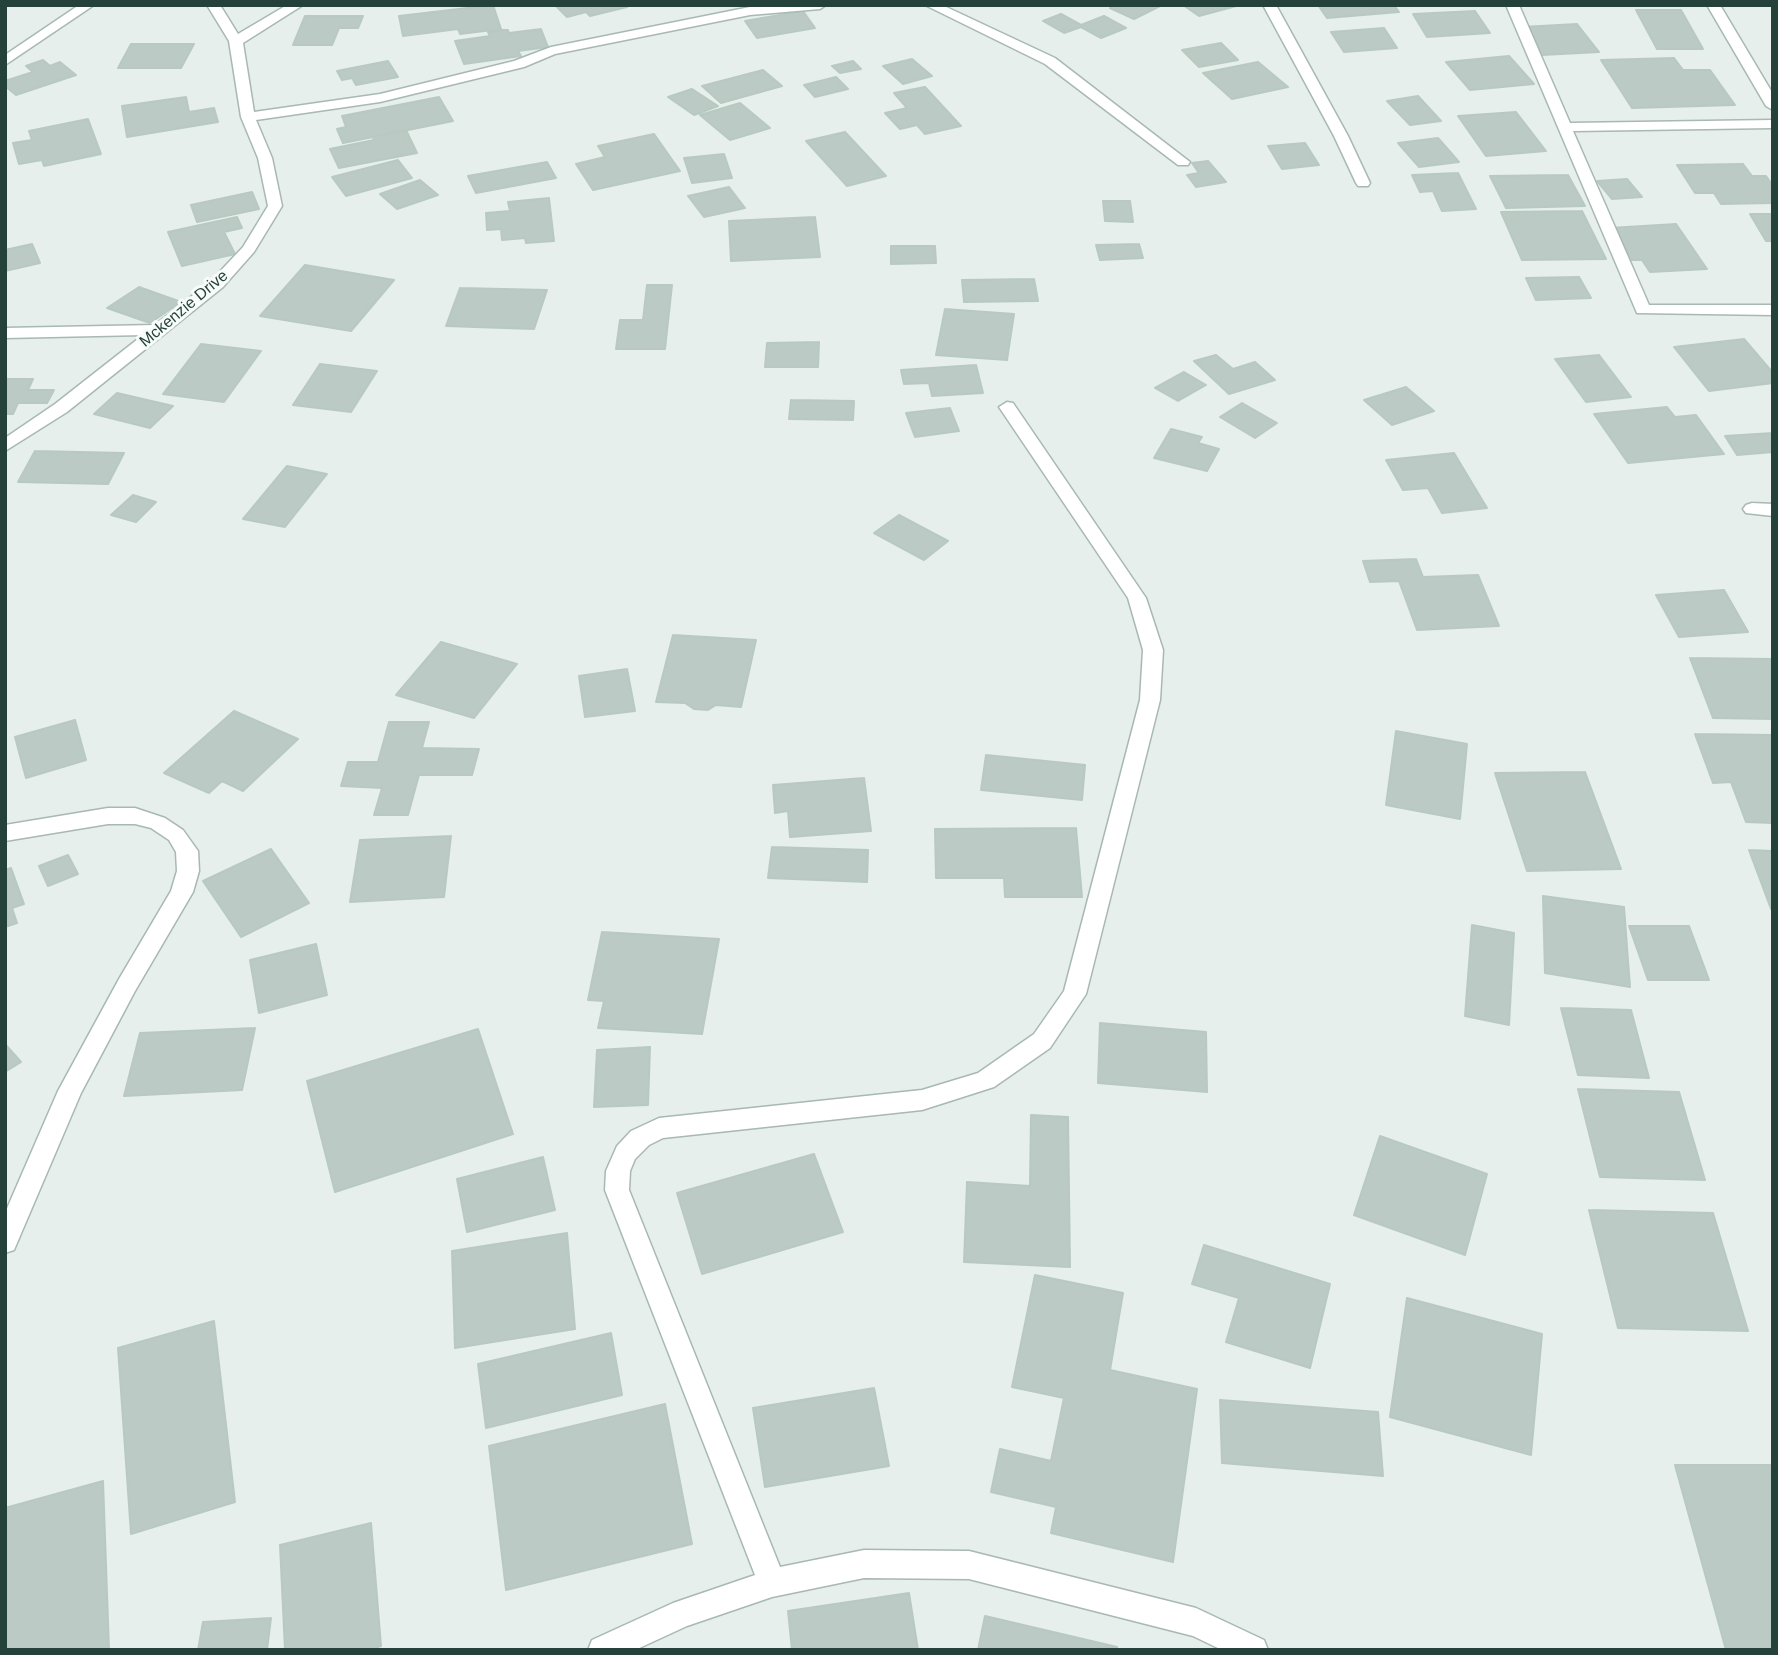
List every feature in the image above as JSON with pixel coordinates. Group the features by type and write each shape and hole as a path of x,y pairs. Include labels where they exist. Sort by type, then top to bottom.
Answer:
{"street":[{"path":"5,61 88,5"},
{"name":"Mckenzie Drive","path":"5,446 61,408 217,284 249,249 275,206 265,158 248,117 236,41 213,5"},
{"path":"236,41 297,5"},
{"path":"248,117 380,98 483,74 551,51 750,11 820,5"},
{"path":"931,5 1050,61 1183,162"},
{"path":"1269,5 1341,136 1363,183"},
{"path":"1512,5 1643,310 1773,310"},
{"path":"1713,5 1773,106"},
{"path":"1565,127 1773,124"},
{"path":"5,333 156,330"},
{"path":"772,1583 623,1208 617,1190 618,1171 626,1153 640,1138 659,1128 922,1100 986,1080 1042,1041 1075,993 1150,700 1153,650 1137,598 1007,407"},
{"path":"1752,509 1773,510"},
{"path":"5,833 108,816 135,816 158,823 176,835 187,851 188,871 181,892 70,1091 5,1242"},
{"path":"603,1650 683,1613 772,1583 864,1564 969,1564 1196,1622 1254,1650"}],"building":[{"path":"493,5 501,29 460,34 458,29 403,36 399,16"},
{"path":"555,5 627,7 590,16 586,12 567,17"},
{"path":"1115,5 1162,5 1134,19 1110,8"},
{"path":"1183,5 1240,5 1199,16"},
{"path":"1318,5 1394,5 1399,12 1327,18"},
{"path":"1636,10 1681,10 1703,49 1657,49"},
{"path":"803,11 815,28 757,38 745,21"},
{"path":"1475,11 1490,33 1427,37 1413,14"},
{"path":"1061,14 1081,25 1104,16 1126,28 1101,38 1081,27 1064,33 1043,21"},
{"path":"305,16 363,16 358,28 339,28 332,45 293,45"},
{"path":"1577,24 1599,52 1542,55 1522,27"},
{"path":"1384,28 1397,48 1344,52 1331,32"},
{"path":"541,29 548,47 518,51 521,56 464,64 455,41 490,36 488,32 502,30 508,30 509,33"},
{"path":"1221,43 1238,60 1199,67 1182,50"},
{"path":"131,44 194,44 181,68 118,68"},
{"path":"1509,56 1534,84 1470,90 1446,62"},
{"path":"1674,58 1683,70 1710,70 1735,105 1632,108 1601,60"},
{"path":"912,59 932,76 903,84 883,66"},
{"path":"43,60 50,66 60,62 76,75 16,95 5,86 5,81 33,72 26,66"},
{"path":"388,61 398,77 356,85 352,78 342,80 337,71"},
{"path":"853,61 861,69 840,73 832,66"},
{"path":"1258,62 1288,87 1232,99 1203,73"},
{"path":"763,70 782,86 721,103 702,86"},
{"path":"836,77 848,89 815,97 804,85"},
{"path":"925,87 961,126 925,134 917,125 900,129 885,113 907,108 894,93"},
{"path":"692,89 718,106 694,115 668,97"},
{"path":"1418,96 1441,121 1410,125 1387,101"},
{"path":"186,97 189,112 214,108 218,122 127,137 122,106"},
{"path":"439,97 453,121 343,143 337,129 346,127 342,116"},
{"path":"740,103 770,128 730,140 700,115"},
{"path":"1516,112 1546,151 1486,156 1458,116"},
{"path":"88,119 101,154 44,166 42,160 19,164 13,143 32,140 29,131"},
{"path":"406,130 417,153 339,168 330,149 374,140 373,137"},
{"path":"845,132 886,176 847,186 806,141"},
{"path":"654,134 680,171 593,190 576,164 605,157 598,146"},
{"path":"1438,138 1459,162 1419,167 1398,143"},
{"path":"1305,143 1319,165 1282,169 1268,146"},
{"path":"724,154 732,178 692,183 684,158"},
{"path":"398,160 412,178 346,196 332,177"},
{"path":"1208,161 1226,182 1196,187 1187,175 1199,173 1192,163"},
{"path":"547,162 556,178 476,193 468,176"},
{"path":"1743,164 1752,176 1766,176 1773,186 1773,203 1721,204 1714,193 1695,193 1677,165"},
{"path":"1458,173 1476,209 1442,211 1433,191 1420,192 1412,175"},
{"path":"1568,175 1585,206 1506,208 1490,176"},
{"path":"1627,179 1642,197 1612,199 1597,181"},
{"path":"420,180 438,195 397,209 380,194"},
{"path":"729,187 745,208 704,217 688,196"},
{"path":"252,192 259,209 197,222 191,205"},
{"path":"549,198 554,241 526,243 525,238 502,240 501,229 487,230 486,213 510,211 508,202"},
{"path":"1103,201 1130,201 1133,222 1105,221"},
{"path":"1582,211 1606,259 1522,260 1501,212"},
{"path":"1750,214 1773,214 1773,241 1766,241"},
{"path":"237,217 242,228 224,232 235,254 182,266 168,232"},
{"path":"815,217 820,257 731,261 729,221"},
{"path":"1676,224 1707,269 1650,272 1642,260 1630,260 1610,228"},
{"path":"32,244 40,263 5,271 5,250"},
{"path":"1139,244 1143,258 1100,260 1096,245"},
{"path":"891,246 935,246 936,263 891,264"},
{"path":"305,265 394,280 351,331 260,316"},
{"path":"1579,277 1591,298 1536,300 1526,278"},
{"path":"1034,279 1038,301 964,302 962,280"},
{"path":"647,285 672,285 665,349 616,349 620,320 643,320"},
{"path":"139,287 181,302 150,323 107,308"},
{"path":"460,288 547,290 534,329 446,326"},
{"path":"945,309 1014,314 1007,360 936,355"},
{"path":"1744,339 1773,373 1773,383 1709,391 1674,347"},
{"path":"819,342 818,367 765,367 767,343"},
{"path":"201,344 261,351 224,402 163,394"},
{"path":"1216,355 1233,369 1255,362 1275,380 1229,394 1194,361"},
{"path":"1599,355 1631,397 1586,402 1555,359"},
{"path":"320,364 377,371 351,412 293,405"},
{"path":"976,365 983,393 932,396 929,383 904,384 901,370"},
{"path":"1184,372 1206,385 1178,401 1155,388"},
{"path":"5,379 33,379 28,390 54,390 47,403 18,403 13,414 5,414"},
{"path":"1406,387 1434,411 1392,425 1364,400"},
{"path":"117,393 173,406 150,428 94,414"},
{"path":"791,400 854,401 853,420 789,419"},
{"path":"1242,403 1277,423 1255,438 1220,417"},
{"path":"1667,407 1675,417 1696,415 1724,454 1628,463 1594,414"},
{"path":"950,408 959,431 915,437 906,413"},
{"path":"1171,429 1202,437 1198,443 1219,449 1207,471 1154,458"},
{"path":"1773,433 1773,452 1737,455 1725,436"},
{"path":"35,451 124,453 108,484 18,482"},
{"path":"1454,453 1487,508 1442,513 1428,488 1403,490 1386,460"},
{"path":"287,466 327,474 285,527 243,519"},
{"path":"133,495 156,502 136,522 111,515"},
{"path":"899,515 948,541 924,560 874,533"},
{"path":"1416,559 1423,577 1478,575 1499,626 1417,630 1399,581 1370,582 1363,561"},
{"path":"1724,590 1748,632 1679,637 1656,595"},
{"path":"673,635 756,640 741,707 716,705 708,710 694,709 685,703 656,702"},
{"path":"441,642 517,664 474,718 396,695"},
{"path":"1690,658 1772,659 1773,719 1713,718"},
{"path":"627,669 635,711 585,717 579,676"},
{"path":"234,711 298,739 243,791 222,781 209,793 164,773"},
{"path":"75,720 86,760 26,778 15,737"},
{"path":"389,722 429,722 422,748 479,749 472,775 419,775 408,815 374,815 382,788 341,786 348,762 378,762"},
{"path":"1396,731 1467,744 1460,819 1386,805"},
{"path":"1695,734 1773,735 1773,823 1746,822 1731,782 1713,783"},
{"path":"986,755 1085,765 1082,800 981,790"},
{"path":"1585,772 1621,869 1527,871 1495,773"},
{"path":"864,778 871,831 790,837 788,811 775,813 773,785"},
{"path":"1076,828 1082,897 1005,897 1004,878 936,878 935,829"},
{"path":"451,836 444,897 350,902 360,840"},
{"path":"772,847 868,850 867,882 768,878"},
{"path":"271,849 309,903 241,937 203,881"},
{"path":"1749,850 1773,851 1773,909 1771,909"},
{"path":"68,855 78,874 48,886 39,866"},
{"path":"11,868 24,904 12,908 17,923 5,927 5,870"},
{"path":"1543,896 1624,907 1630,987 1545,973"},
{"path":"1472,925 1514,933 1509,1025 1465,1016"},
{"path":"1629,926 1689,926 1709,980 1648,980"},
{"path":"602,932 719,939 702,1034 598,1028 604,1001 588,1000"},
{"path":"316,944 327,995 259,1013 250,960"},
{"path":"1561,1008 1631,1010 1649,1078 1578,1075"},
{"path":"1100,1023 1206,1032 1207,1092 1098,1083"},
{"path":"255,1028 242,1090 124,1096 140,1033"},
{"path":"478,1029 513,1134 335,1192 307,1081"},
{"path":"5,1044 21,1062 5,1072"},
{"path":"650,1047 648,1105 594,1107 597,1050"},
{"path":"1578,1089 1679,1092 1705,1180 1600,1177"},
{"path":"1031,1115 1068,1117 1070,1267 964,1262 967,1182 1030,1186"},
{"path":"1380,1136 1487,1174 1465,1255 1354,1215"},
{"path":"814,1154 843,1232 702,1274 677,1193"},
{"path":"543,1157 555,1210 467,1232 457,1179"},
{"path":"1589,1210 1713,1213 1748,1331 1618,1328"},
{"path":"567,1233 575,1329 455,1348 452,1251"},
{"path":"1204,1245 1330,1284 1310,1368 1226,1342 1239,1298 1192,1284"},
{"path":"1035,1275 1123,1293 1110,1370 1197,1389 1173,1562 1051,1533 1056,1507 991,1492 1000,1449 1051,1461 1064,1398 1012,1387"},
{"path":"1407,1298 1542,1334 1531,1455 1390,1417"},
{"path":"214,1321 235,1502 131,1534 118,1348"},
{"path":"611,1333 622,1395 486,1428 478,1364"},
{"path":"874,1388 889,1466 765,1487 753,1408"},
{"path":"1220,1400 1378,1412 1383,1476 1222,1463"},
{"path":"665,1404 692,1544 506,1590 489,1446"},
{"path":"1675,1465 1773,1465 1773,1650 1726,1650"},
{"path":"103,1481 109,1650 5,1650 5,1508"},
{"path":"371,1523 381,1646 367,1650 285,1650 280,1545"},
{"path":"909,1593 918,1650 792,1650 788,1611"},
{"path":"985,1616 1117,1647 1117,1650 978,1650"},
{"path":"271,1618 267,1650 198,1650 203,1622"}]}
